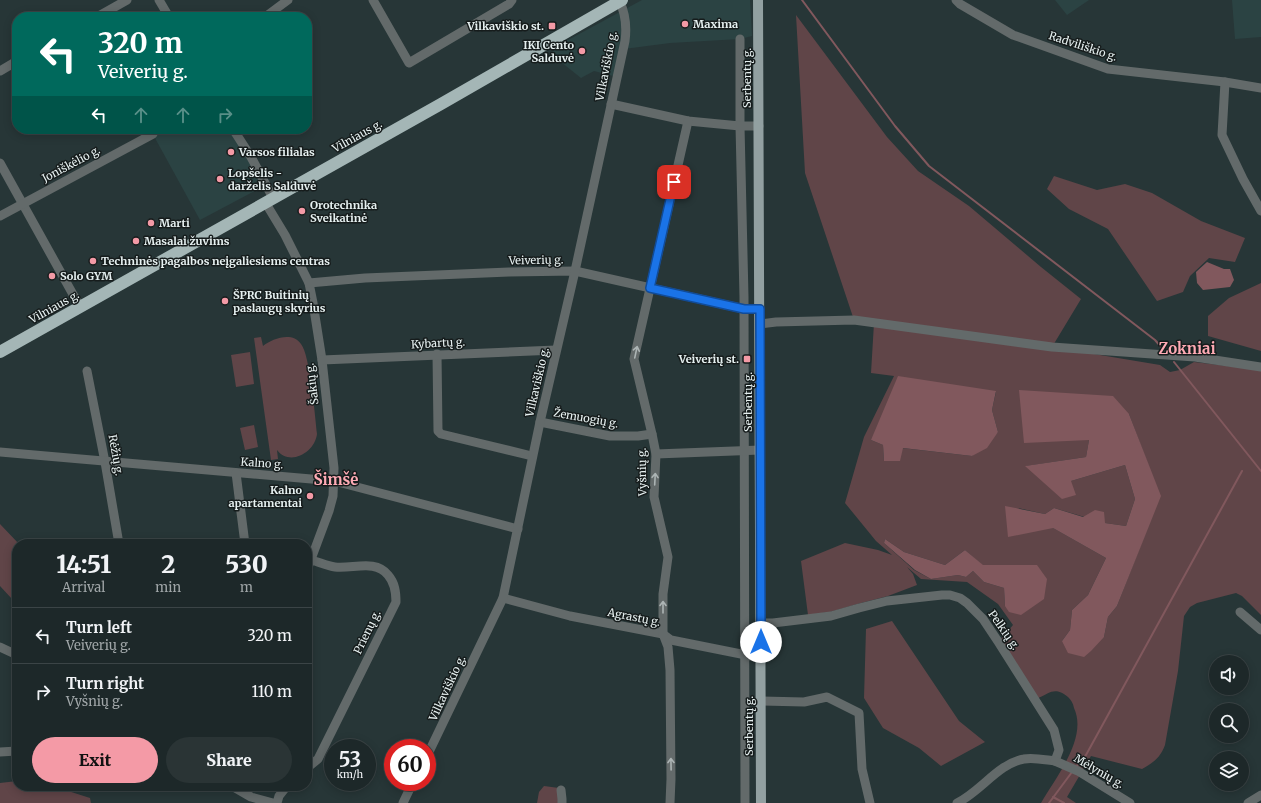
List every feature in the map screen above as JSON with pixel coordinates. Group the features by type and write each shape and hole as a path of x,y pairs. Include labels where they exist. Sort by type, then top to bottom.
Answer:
{"highway":[{"name":"Vilniaus g.","path":"0,352 440,104 620,0"}],"main road":[{"name":"Serbentų g.","path":"758,0 761,803"}],"street":[{"path":"106,12 127,0"},
{"path":"159,0 165,12"},
{"path":"272,12 288,0"},
{"path":"373,0 409,63 509,4 512,0"},
{"name":"Vilkaviškio g.","path":"435,739 503,598 532,456 575,271 626,35 626,20 620,0"},
{"name":"Radviliškio g.","path":"956,0 960,4 1013,35 1108,70 1225,82 1261,88"},
{"path":"740,39 740,126 744,309 746,803"},
{"path":"0,71 12,64"},
{"path":"1225,82 1222,135 1243,179 1261,211"},
{"path":"611,104 688,121 740,126 759,126"},
{"name":"Vyšnių g.","path":"670,803 670,670 668,647 663,634 663,594 668,557 654,497 656,454 634,359 688,121"},
{"name":"Joniškėlio g.","path":"0,216 147,134"},
{"name":"Šakių g.","path":"236,134 251,157 285,235 309,282 313,303 322,360 334,468 334,481 330,511 312,557"},
{"path":"0,163 24,203 80,307"},
{"name":"Veiverių g.","path":"309,282 380,277 575,271 744,309 760,309"},
{"path":"760,324 776,322 854,320 1052,347 1189,357 1261,367"},
{"name":"Kybartų g.","path":"322,360 556,350"},
{"path":"437,354 438,431 441,434 532,456"},
{"name":"Rėžių g.","path":"87,371 119,539"},
{"name":"Žemuogių g.","path":"540,422 610,436 638,436 652,434"},
{"path":"656,454 760,450"},
{"name":"Kalno g.","path":"0,452 334,481 518,529"},
{"path":"236,473 244,539"},
{"name":"Prienų g.","path":"312,560 335,567 370,566 382,569 390,578 394,586 396,602 318,759 312,764"},
{"name":"Pelkių g.","path":"761,622 774,623 831,616 887,601 942,595 950,595 960,598 967,603 983,620 1054,730 1059,750 1055,761"},
{"name":"Agrastų g.","path":"503,598 570,616 663,634 671,640 761,658"},
{"path":"1240,612 1261,630"},
{"path":"0,647 12,653"},
{"path":"761,702 804,702 827,697 859,713 862,769 870,803"},
{"path":"0,752 12,751"},
{"path":"957,803 975,793 1006,766 1024,759 1055,761"},
{"name":"Mėlynių g.","path":"1055,761 1078,770 1130,803"},
{"path":"561,790 562,803"},
{"path":"240,791 251,798 273,803"},
{"path":"276,803 278,796 283,791"},
{"path":"402,803 409,791"},
{"path":"1248,803 1261,795"}],"shaded area":[{"path":"642,0 750,0 752,36 740,39 670,43 624,49 617,77 594,71 581,78 556,58 553,52 557,46"},
{"path":"1055,0 1089,0 1067,15"},
{"path":"1232,0 1261,0 1261,37 1235,39"},
{"path":"796,15 887,137 918,171 969,206 1081,299 1052,347 1160,365 1170,372 1180,370 1194,362 1261,370 1261,615 1242,596 1236,593 1197,603 1190,607 1184,616 1178,671 1165,745 1161,753 1153,762 1142,769 1091,756 1067,797 1076,803 1041,803 1062,769 1074,744 1077,732 1077,720 1071,700 1064,694 1056,691 1037,699 1001,639 1013,625 998,604 967,582 921,579 907,567 913,574 917,585 888,596 830,612 808,615 801,561 845,543 878,550 892,555 876,541 845,503 864,437 894,376 871,373 874,323 854,320 805,173","holes":["996,392 992,410 998,432 972,456 902,448 884,461 883,445 871,440","1129,414 1160,496 1117,606 1108,617 1104,637 1062,641 1070,630 1072,610 1088,595 1106,558 1018,508 1045,514 1054,508 1105,523 1126,526 1135,499 1125,465 1071,481 1026,466 1086,457 1089,440","885,539 904,552 945,565 965,550 982,565 1037,565 1005,606 1004,588 984,582 973,571 966,577 958,575 931,579 914,570 884,543"]},
{"name":"Lopšelis - darželis Salduvė","path":"153,134 236,134 266,185 200,220"},
{"path":"1054,176 1097,190 1125,184 1152,193 1201,221 1245,238 1235,262 1209,258 1190,276 1183,292 1157,301 1108,229 1069,209 1047,189"},
{"path":"1207,262 1224,269 1230,269 1234,280 1230,287 1203,290 1197,283 1196,272"},
{"path":"1261,283 1261,351 1208,336 1208,316 1229,298"},
{"path":"261,337 263,346 271,341 287,337 297,340 304,350 307,360 312,386 317,434 312,446 301,455 295,457 282,455 277,450 278,459 271,460 254,338"},
{"path":"250,352 254,384 236,387 231,355"},
{"path":"898,376 996,391 992,410 998,432 987,448 972,456 903,448 900,461 884,461 883,445 871,440"},
{"path":"1019,390 1113,396 1129,414 1161,496 1117,606 1108,617 1104,637 1084,657 1068,653 1062,641 1070,630 1072,610 1088,595 1106,558 1053,528 1008,537 1005,506 1045,514 1054,508 1083,517 1095,510 1104,512 1105,523 1126,526 1135,499 1125,465 1071,481 1076,495 1062,499 1025,466 1086,457 1089,440 1024,443"},
{"path":"254,425 258,447 245,450 240,428"},
{"path":"0,524 14,539 12,539 12,599 0,586"},
{"path":"885,539 904,552 945,565 965,550 983,565 1037,565 1047,579 1044,599 1021,615 1009,612 1005,606 1004,588 984,582 973,571 966,577 958,575 931,579 915,570 884,543"},
{"path":"892,621 959,721 985,742 941,766 919,748 883,728 864,698 866,629"},
{"path":"12,782 12,791 68,791 90,798 91,803 0,803 0,783"},
{"path":"544,786 559,788 562,803 537,803 539,792"}],"waterway":[{"path":"802,0 895,126 929,166 1155,340 1162,348"},
{"path":"1174,362 1261,471"},
{"path":"1076,767 1086,755 1242,471"},
{"path":"1049,803 1072,772"},
{"path":"1053,797 1064,803"}],"place":[{"name":"Maxima","path":"685,24"},
{"name":"Vilkaviškio st.","path":"552,26"},
{"name":"IKI Cento Salduvė","path":"582,51"},
{"name":"Varsos filialas","path":"231,152"},
{"name":"Lopšelis - darželis Salduvė","path":"220,179"},
{"name":"Orotechnika Sveikatinė","path":"302,211"},
{"name":"Marti","path":"151,223"},
{"name":"Masalai žuvims","path":"136,241"},
{"name":"Techninės pagalbos neįgaliesiems centras","path":"93,261"},
{"name":"Solo GYM","path":"52,276"},
{"name":"ŠPRC Buitinių paslaugų skyrius","path":"225,301"},
{"name":"Veiverių st.","path":"747,359"},
{"name":"Kalno apartamentai","path":"310,496"}],"district":[{"name":"Zokniai","path":"1187,348"},
{"name":"Šimšė","path":"336,479"}],"route":[{"path":"674,182 650,288 744,309 760,309 761,642"}]}
